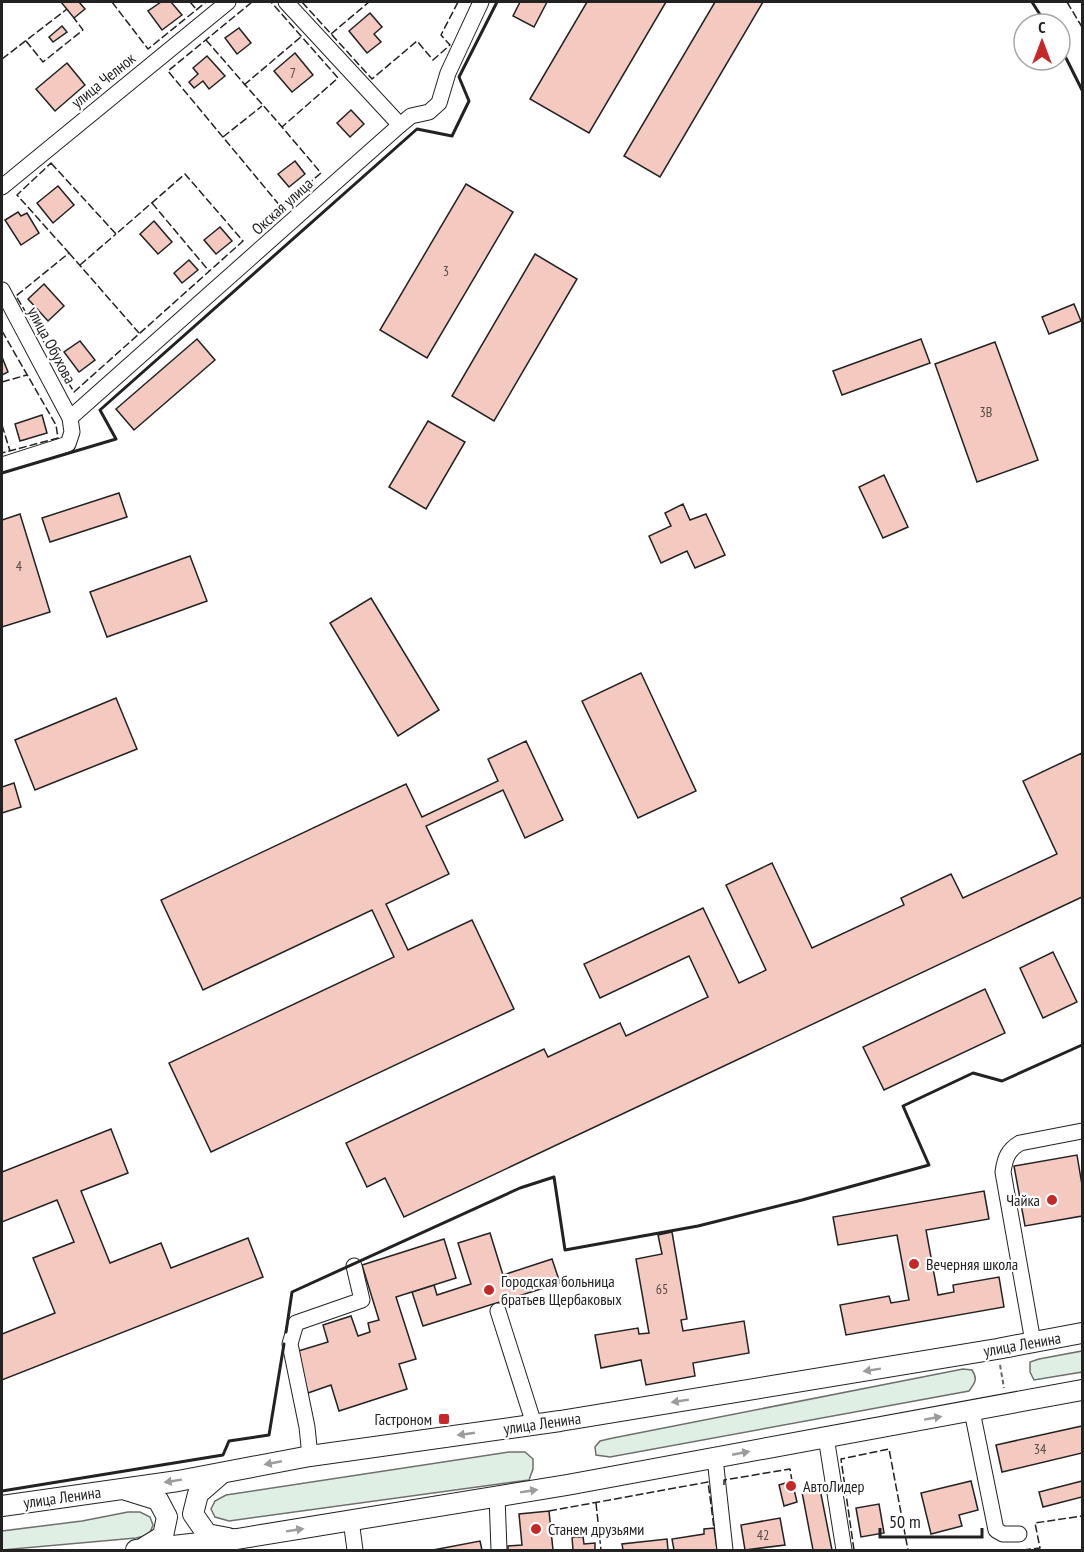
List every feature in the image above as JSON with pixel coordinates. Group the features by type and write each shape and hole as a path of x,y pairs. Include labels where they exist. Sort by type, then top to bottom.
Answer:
{"main road":[{"name":"улица Ленина","path":"2,1506 223,1472 310,1456 534,1424 1083,1333"},
{"path":"138,1550 237,1539 497,1496 1083,1390"},
{"path":"223,1472 198,1494 193,1514 207,1534 237,1539"},
{"path":"123,1488 158,1500 167,1517 163,1536 138,1550"}],"street":[{"name":"улица Челнок","path":"2,187 228,2"},
{"path":"286,2 400,125"},
{"name":"Окская улица","path":"70,418 400,125 411,116 429,112 439,103 448,73 481,2"},
{"name":"улица Обухова","path":"2,290 70,418"},
{"path":"2,465 68,444 72,432 70,418"},
{"path":"1033,1342 1003,1172 1004,1160 1011,1148 1020,1143 1083,1131"},
{"path":"310,1456 307,1427 290,1344 296,1323 362,1300 354,1266"},
{"path":"498,1311 534,1424"},
{"path":"972,1411 996,1530 1003,1534 1019,1534"},
{"path":"826,1437 844,1551"},
{"path":"714,1458 725,1551"},
{"path":"497,1496 499,1551"},
{"path":"351,1520 355,1551"}],"path":[{"path":"997,1349 1008,1405"}],"green space":[{"path":"1082,1351 1082,1372 1034,1380 1030,1372 1030,1362"},
{"path":"963,1369 972,1370 975,1376 969,1391 610,1457 596,1455 595,1447 600,1441"},
{"path":"509,1452 525,1452 533,1459 533,1469 529,1480 229,1521 215,1517 211,1509 215,1501 226,1495"},
{"path":"128,1512 140,1512 150,1517 153,1525 149,1535 2,1550 2,1531 82,1521"}],"building":[{"path":"61,2 79,2 85,9 74,18"},
{"path":"161,2 171,2 182,15 162,30 148,11"},
{"path":"520,2 547,2 534,27 513,16"},
{"path":"587,2 666,2 589,133 530,99"},
{"path":"715,2 763,2 660,177 624,156"},
{"path":"370,13 382,27 374,34 381,42 367,53 349,31"},
{"path":"62,26 67,32 53,42 49,37"},
{"path":"239,28 251,43 237,54 225,38"},
{"path":"295,53 313,75 292,92 274,71"},
{"path":"207,56 225,76 209,89 203,81 194,88 189,82 198,74 193,68"},
{"path":"67,63 85,85 55,111 36,89"},
{"path":"351,110 364,124 350,137 337,123"},
{"path":"295,161 305,174 289,187 278,174"},
{"path":"466,184 513,212 427,358 380,330"},
{"path":"58,186 74,205 53,223 37,203"},
{"path":"18,212 21,216 27,213 39,233 21,245 5,220"},
{"path":"154,221 172,242 158,254 140,234"},
{"path":"220,227 232,241 216,254 204,240"},
{"path":"535,254 577,279 494,421 452,396"},
{"path":"189,260 198,270 182,283 174,273"},
{"path":"44,284 64,306 48,321 28,299"},
{"path":"1074,304 1081,321 1049,334 1042,317"},
{"path":"197,339 215,360 134,430 116,409"},
{"path":"921,339 930,363 842,395 833,371"},
{"path":"80,341 95,360 79,372 64,352"},
{"path":"995,342 1038,460 977,482 935,364"},
{"path":"2,357 8,372 2,375"},
{"path":"42,415 47,433 20,441 15,424"},
{"path":"428,421 465,442 426,509 389,487"},
{"path":"884,475 908,527 883,538 859,487"},
{"path":"119,493 127,517 50,542 42,518"},
{"path":"683,504 690,520 706,514 725,555 695,568 687,551 661,563 649,536 671,526 665,513"},
{"path":"20,514 50,612 2,627 2,520"},
{"path":"190,556 207,601 107,637 90,592"},
{"path":"371,598 439,710 398,736 330,623"},
{"path":"641,673 696,791 638,818 582,701"},
{"path":"116,698 137,749 35,790 15,740"},
{"path":"526,741 563,820 525,838 503,790 426,826 449,874 386,904 408,950 472,920 514,1009 211,1152 169,1063 394,957 372,910 203,990 161,900 406,784 422,817 498,781 488,759"},
{"path":"1082,753 1082,897 404,1217 385,1178 367,1187 346,1143 544,1049 548,1057 620,1023 626,1036 708,997 689,956 600,998 584,964 703,908 739,983 766,970 726,885 772,863 812,948 904,905 901,898 951,874 963,898 1057,854 1023,781"},
{"path":"14,783 21,807 2,813 2,787"},
{"path":"1053,952 1077,1002 1043,1018 1020,968"},
{"path":"985,989 1005,1033 884,1090 863,1047"},
{"path":"111,1129 128,1173 81,1191 110,1263 161,1243 171,1268 248,1238 263,1277 2,1380 2,1334 55,1313 33,1258 74,1242 57,1200 2,1222 2,1172"},
{"name":"Чайка","path":"1077,1155 1082,1185 1082,1216 1025,1226 1014,1166"},
{"path":"984,1191 989,1219 926,1230 938,1295 954,1292 953,1285 999,1277 1004,1307 846,1335 840,1305 889,1296 891,1303 909,1300 897,1235 838,1245 833,1217"},
{"path":"672,1232 687,1319 681,1320 683,1331 744,1321 749,1353 693,1363 695,1376 646,1385 641,1360 601,1368 595,1335 638,1328 639,1334 649,1333 636,1259 662,1254 658,1235"},
{"path":"490,1233 503,1275 552,1259 560,1283 423,1326 412,1292 434,1285 437,1295 471,1284 458,1243"},
{"path":"444,1239 456,1278 396,1297 416,1359 399,1364 407,1389 339,1411 331,1385 308,1393 295,1352 328,1342 323,1325 351,1316 358,1336 370,1332 368,1323 379,1320 362,1265"},
{"path":"1082,1426 1082,1453 1002,1472 996,1445"},
{"path":"792,1481 797,1502 784,1506 779,1485"},
{"path":"971,1481 978,1510 959,1515 962,1526 931,1534 921,1493"},
{"path":"1082,1481 1082,1497 1043,1507 1039,1492"},
{"path":"820,1489 832,1550 813,1550 802,1492"},
{"path":"879,1504 884,1533 861,1537 856,1508"},
{"name":"Станем друзьями","path":"549,1511 553,1550 508,1550 508,1546 522,1545 519,1514"},
{"path":"780,1518 785,1545 745,1550 741,1525"},
{"path":"714,1528 717,1550 674,1550 672,1539 704,1534 704,1529"},
{"path":"572,1537 583,1537 584,1544 595,1543 595,1550 573,1550"},
{"path":"667,1539 668,1550 623,1550 622,1544"},
{"path":"480,1541 482,1550 433,1550"}],"fence":[{"path":"112,2 148,49 206,2"},
{"path":"190,2 196,9"},
{"path":"252,2 168,71 281,207 321,173 282,127 338,78 271,2"},
{"path":"302,2 372,79 417,41 433,60 450,45 441,35 458,2"},
{"path":"331,34 369,2"},
{"path":"1067,2 1082,27"},
{"path":"2,59 67,9"},
{"path":"26,41 43,62 83,30 74,18"},
{"path":"244,85 302,36"},
{"path":"206,40 282,127"},
{"path":"223,137 262,106"},
{"path":"51,163 116,234 185,174 243,241 74,392 16,296 69,253 17,195 51,163"},
{"path":"152,203 209,271"},
{"path":"80,265 116,234"},
{"path":"69,253 139,333"},
{"path":"2,331 56,425 58,438 2,453"},
{"path":"2,382 27,375"},
{"path":"2,425 10,451"},
{"path":"854,1550 841,1459 889,1449 908,1550"},
{"path":"724,1485 724,1480 790,1469 792,1481"},
{"path":"549,1511 708,1482 714,1528"},
{"path":"596,1503 601,1550"},
{"path":"1023,1550 1040,1548 1035,1523 1082,1516"}],"wall":[{"path":"2,473 116,439 100,410 417,129 452,136 469,101 459,77 497,2"},
{"path":"1032,2 1038,12"},
{"path":"1072,70 1082,90"},
{"path":"286,1332 292,1292 520,1188 554,1177 565,1250 698,1226 929,1165 903,1106 973,1073 1002,1081 1082,1045"},
{"path":"2,1491 223,1455 229,1441 269,1435 284,1344"}],"place":[{"name":"Чайка","path":"1052,1200"},
{"name":"Вечерняя школа","path":"914,1264"},
{"name":"Городская больница братьев Щербаковых","path":"489,1290"},
{"name":"Гастроном","path":"444,1419"},
{"name":"АвтоЛидер","path":"791,1486"},
{"name":"Станем друзьями","path":"536,1529"}]}
